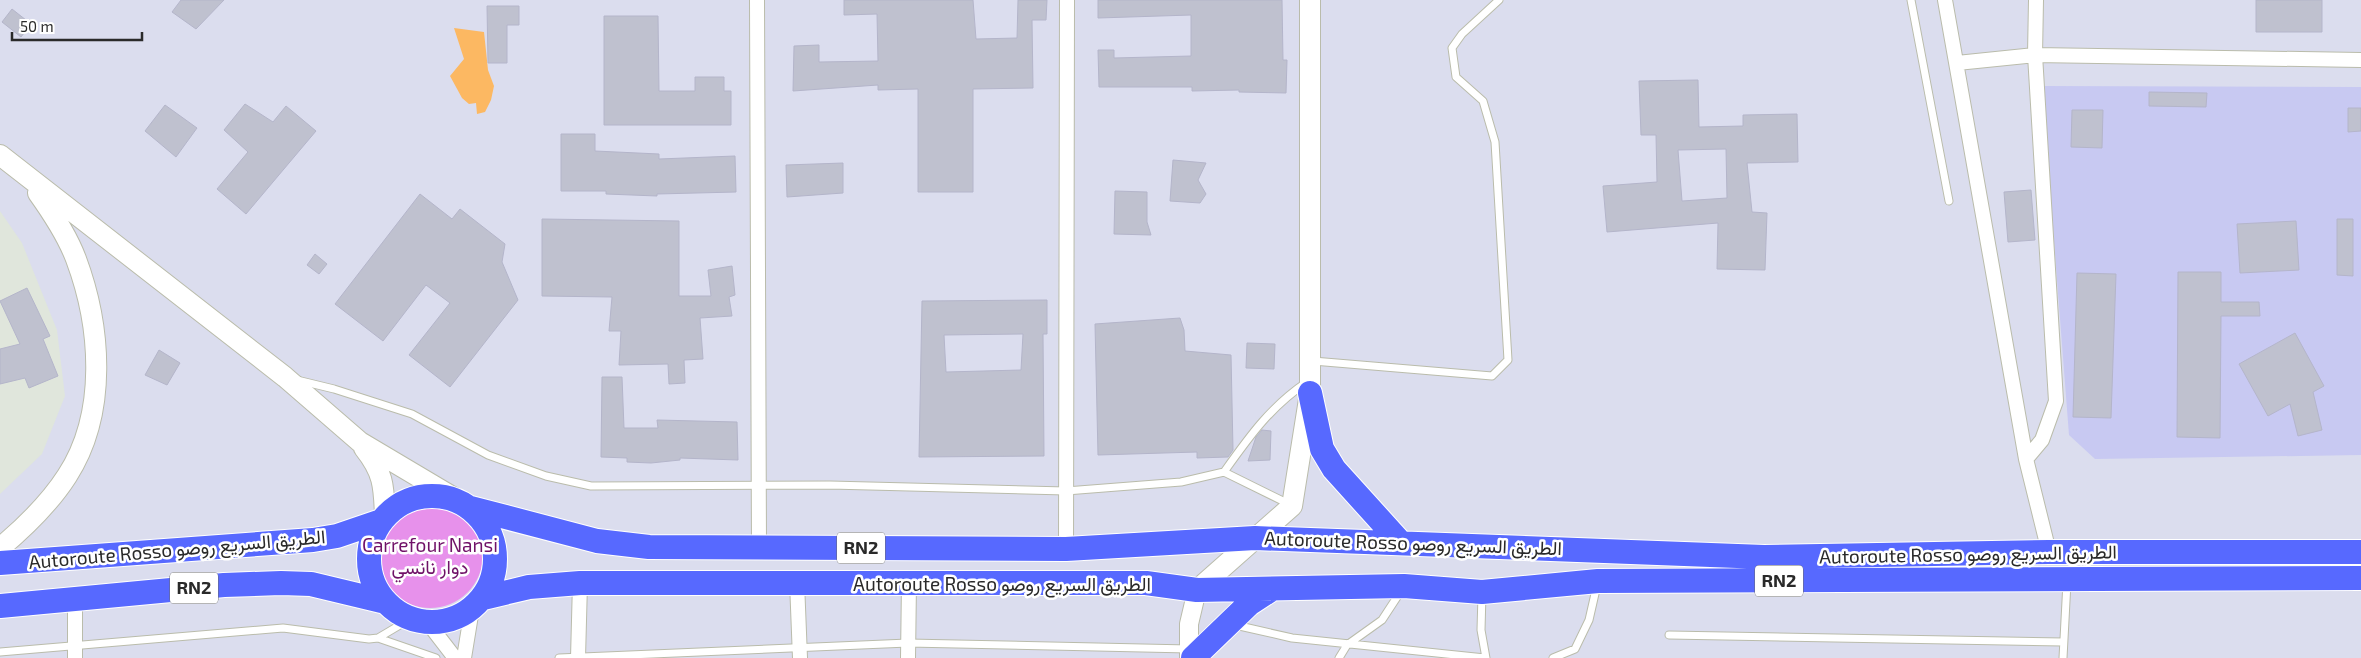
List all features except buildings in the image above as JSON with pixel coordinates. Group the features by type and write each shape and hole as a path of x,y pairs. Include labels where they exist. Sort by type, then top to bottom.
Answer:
{"highway":[{"path":"1310,378 1322,449 1334,469 1400,542"},
{"path":"440,496 466,505 486,525 496,556 493,578 478,603 452,620 419,621 386,602 374,584 369,563 371,541 383,518 399,505 419,497 440,496"},
{"name":"Autoroute Rosso الطريق السريع روصو","path":"466,505 596,541 649,547 1066,549 1255,538 1764,557 2048,552 2361,552"},
{"name":"Autoroute Rosso الطريق السريع روصو","path":"0,563 313,540 337,536 383,518"},
{"name":"Autoroute Rosso الطريق السريع روصو","path":"478,603 529,587 580,584 798,582 1146,583 1197,590 1404,586 1482,592 1598,582 2361,578"},
{"name":"RN2","path":"0,606 224,585 281,583 311,584 386,602"},
{"path":"1190,655 1248,604 1272,589"}],"main road":[{"path":"1197,590 1292,506 1310,378 1310,0"},
{"path":"0,155 284,377 360,442 466,505"},
{"path":"0,548 35,516 68,475 82,443 95,397 95,351 88,295 76,257 59,222 27,177"},
{"path":"360,442 378,465 383,479 383,518"}],"street":[{"path":"757,0 759,548"},
{"path":"1066,549 1067,0"},
{"path":"1945,0 2026,459 2048,552"},
{"path":"2026,459 2042,440 2056,401 2035,55 2036,0"},
{"path":"1957,63 2035,55 2361,60"},
{"path":"798,582 800,653"},
{"path":"908,658 909,583"},
{"path":"578,657 580,584"},
{"path":"1190,655 1189,624 1197,590"},
{"path":"75,600 75,651"},
{"path":"464,658 478,603"},
{"path":"419,621 455,658"}],"lane":[{"path":"1224,472 1259,423 1289,394 1310,378 1492,376 1508,360 1495,142 1483,101 1456,77 1452,48 1462,34 1499,0"},
{"path":"1911,0 1950,201"},
{"path":"284,377 334,389 412,414 488,455 546,476 591,486 830,485 1066,491 1181,482 1224,472 1292,506"},
{"path":"2063,658 2068,579"},
{"path":"1553,658 1575,650 1589,620 1598,582"},
{"path":"1340,658 1347,645 1382,620 1404,586"},
{"path":"1228,623 1292,638 1485,658 1481,630 1482,592"},
{"path":"0,652 75,651 283,628 369,639 378,638 419,621"},
{"path":"1669,635 2063,642"},
{"path":"378,638 436,658"},
{"path":"559,658 800,653 908,643 1190,655"}],"shaded area":[{"path":"454,28 484,32 488,70 494,86 491,100 485,112 477,114 476,103 469,104 462,98 450,76 464,59"},
{"path":"2042,86 2361,87 2361,455 2095,459 2069,435"},
{"path":"0,211 22,243 57,330 65,396 42,454 0,494"}],"green space":[{"name":"Carrefour Nansi دوار نانسي","path":"430,502 450,506 468,517 479,535 483,555 479,575 468,593 450,604 430,608 410,604 392,593 381,575 377,555 381,535 392,517 410,506"}]}
